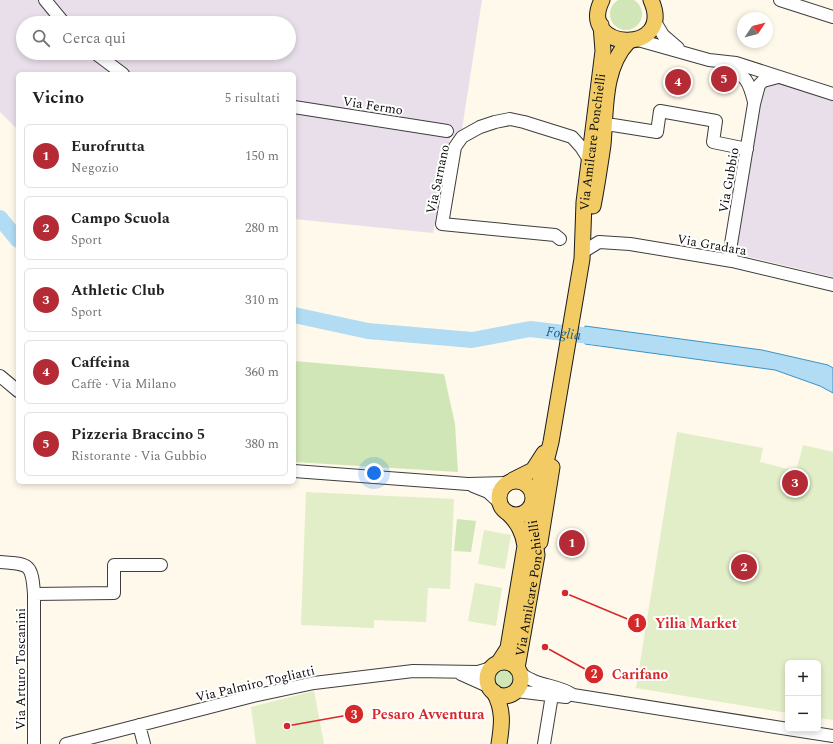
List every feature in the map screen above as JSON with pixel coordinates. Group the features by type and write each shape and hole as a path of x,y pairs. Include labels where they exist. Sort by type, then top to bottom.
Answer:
{"main road":[{"name":"Via Amilcare Ponchielli","path":"504,508 520,514 531,500 542,478 559,400 584,255 599,127 603,51 599,3"},
{"name":"Via Amilcare Ponchielli","path":"584,255 582,217 590,161 614,66 617,56 633,41 646,34 653,6"},
{"path":"601,25 612,37 633,41"},
{"name":"Via Amilcare Ponchielli","path":"510,482 533,470 551,442"},
{"path":"537,555 552,469 551,442"},
{"path":"504,508 500,491 510,482 523,482 527,484 531,500"},
{"name":"Via Amilcare Ponchielli","path":"500,744 511,711 514,692 520,683 519,671 537,555 531,500"},
{"name":"Via Amilcare Ponchielli","path":"500,744 502,721 499,701 492,690 487,677 508,648 525,546 524,538 518,523 504,508"},
{"name":"Via Amilcare Ponchielli","path":"495,665 509,662 519,671"},
{"path":"492,690 503,696 514,692"}],"street":[{"path":"45,0 58,16"},
{"path":"780,0 833,16"},
{"path":"653,6 663,35 680,50"},
{"path":"633,41 680,50 709,60 736,63 833,93"},
{"path":"105,60 120,72"},
{"name":"Via Gubbio","path":"709,60 741,74 750,85 754,104"},
{"name":"Via Gubbio","path":"732,261 730,250 754,104 759,85 763,81 770,78 779,77"},
{"name":"Via Fermo","path":"296,107 447,131"},
{"path":"572,137 583,136 599,127 613,125 657,132 660,111 716,121 713,142 747,149"},
{"name":"Via Sarnano","path":"560,239 555,235 442,224 455,147 462,137 495,122 510,120 524,122 572,137"},
{"path":"572,137 590,161"},
{"name":"Via Gradara","path":"584,255 595,243 608,241 732,261 833,285"},
{"path":"0,376 16,389"},
{"path":"296,471 468,484 510,482"},
{"path":"468,484 488,492 504,508"},
{"name":"Via Arturo Toscanini","path":"0,562 23,563 28,567 33,577 34,744"},
{"name":"Via Arturo Toscanini","path":"34,594 114,593 114,565 160,565"},
{"name":"Via Palmiro Togliatti","path":"66,744 253,696 333,680 413,671 478,672 495,665"},
{"path":"519,671 532,682 553,692"},
{"name":"Via Palmiro Togliatti","path":"454,672 478,681 492,690"},
{"path":"514,692 567,691 573,695 785,729"},
{"path":"544,744 553,692"},
{"path":"139,725 144,744"},
{"path":"807,732 833,736"}],"shaded area":[{"path":"0,0 482,0 462,129 450,138 433,233 296,219 296,72 16,72 16,128 0,112"},
{"path":"771,81 833,101 833,277 733,253 763,90"}],"green space":[{"path":"620,-1 632,-1 639,5 642,11 642,17 639,23 629,30 623,30 617,27 610,17 611,8"},
{"path":"296,361 444,374 455,424 458,472 296,462"},
{"path":"677,432 763,448 760,462 796,471 803,445 833,452 833,720 821,718 821,660 785,660 785,713 636,688"},
{"path":"306,492 454,499 450,589 428,588 426,622 374,620 374,628 301,625"},
{"path":"457,519 476,521 471,552 454,551"},
{"path":"484,530 511,535 505,569 478,564"},
{"path":"475,583 502,588 496,626 468,621"},
{"path":"504,668 508,669 514,675 514,683 508,689 504,690 500,689 494,683 493,679 494,675 500,669"},
{"path":"314,691 324,744 256,744 251,707"}],"water":[{"name":"Foglia","path":"585,326 762,350 828,365 833,368 833,393 820,386 775,370 585,344"}],"waterway":[{"name":"Foglia","path":"0,218 16,238"},
{"name":"Foglia","path":"296,315 368,331 472,340 530,329 607,338"}],"place":[{"name":"Pizzeria Braccino 5","path":"724,79"},
{"name":"Caffeina","path":"678,82"},
{"name":"Athletic Club","path":"795,483"},
{"name":"Eurofrutta","path":"572,543"},
{"name":"Campo Scuola","path":"744,567"},
{"name":"Yilia Market","path":"565,593"},
{"name":"Carifano","path":"545,647"},
{"name":"Pesaro Avventura","path":"287,726"}]}
